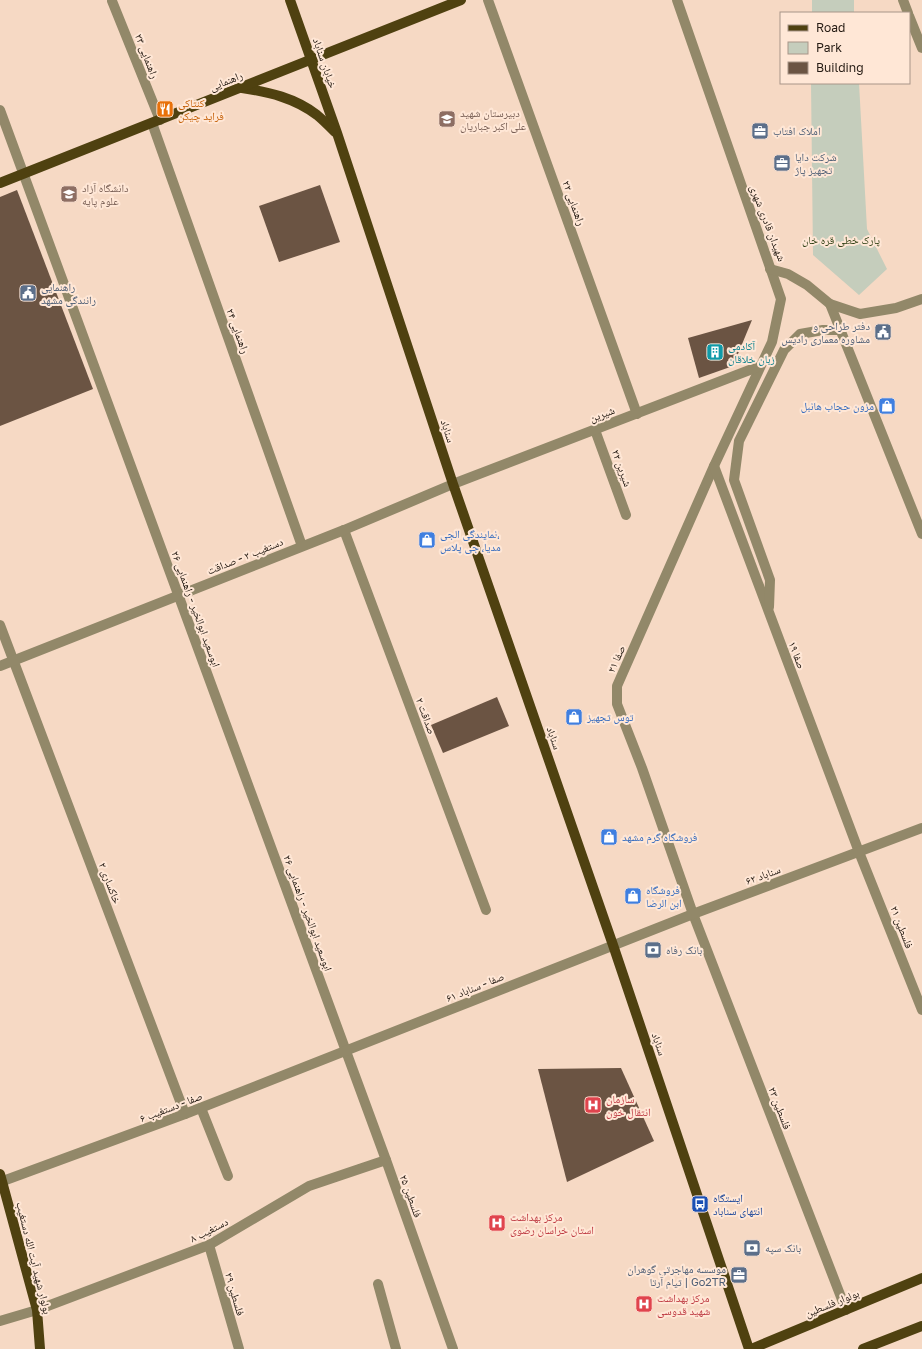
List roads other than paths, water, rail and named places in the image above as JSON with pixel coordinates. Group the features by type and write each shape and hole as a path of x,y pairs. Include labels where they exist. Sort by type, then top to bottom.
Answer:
{"main road":[{"name":"خیابان سناباد","path":"290,0 336,134"},
{"name":"راهنمایی","path":"0,183 461,0"},
{"path":"242,88 268,92 294,101 317,115 336,134"},
{"name":"سناباد","path":"336,134 453,484 613,945 750,1349"},
{"name":"بولوار شهید آیت الله دستغیب","path":"1,1178 37,1310 40,1349"},
{"name":"بولوار فلسطین","path":"750,1349 922,1278"},
{"path":"863,1349 922,1326"}],"street":[{"name":"راهنمایی ۲۲","path":"488,0 637,414"},
{"name":"شهیدان قادری شهری","path":"676,0 770,269 788,274 807,285 830,304 922,534"},
{"path":"903,0 908,12"},
{"name":"راهنمایی ۲۳","path":"112,1 156,122"},
{"path":"910,18 922,48"},
{"name":"ابوسعید ابوالخیر - راهنمایی ۲۶","path":"0,110 346,1052"},
{"name":"راهنمایی ۲۴","path":"156,122 302,546"},
{"name":"صفا ۲۱","path":"693,914 642,768 617,704 617,686 714,466 772,342 781,299 770,269"},
{"path":"830,304 860,314 896,308 922,299"},
{"path":"769,613 770,580 734,480 739,441 784,350 800,334 823,330 840,330"},
{"name":"شیرین","path":"453,484 760,366"},
{"name":"شیرین ۲۲","path":"595,430 626,515"},
{"name":"صفا ۱۹","path":"714,466 860,852"},
{"name":"دستغیب ۲ - صداقت","path":"0,666 344,530 453,484"},
{"name":"صداقت ۲","path":"344,530 486,910"},
{"name":"خاکساری ۲","path":"0,625 185,1114"},
{"name":"سناباد ۶۲","path":"613,945 922,828"},
{"name":"فلسطین ۲۱","path":"860,852 922,1010"},
{"name":"فلسطین ۲۳","path":"693,914 846,1310"},
{"name":"صفا - سناباد ۶۱","path":"346,1052 613,945"},
{"name":"صفا - دستغیب ۶","path":"1,1178 185,1114 346,1052"},
{"name":"فلسطین ۲۵","path":"346,1052 453,1349"},
{"path":"201,1108 228,1176"},
{"name":"دستغیب ۸","path":"0,1321 37,1310 209,1245 309,1186 386,1160"},
{"name":"فلسطین ۲۹","path":"209,1245 239,1349"},
{"path":"378,1284 396,1349"}],"place":[{"name":"کنتاکی فراید چیکن","path":"165,109"},
{"name":"دبیرستان شهید علی اکبر جباریان","path":"447,119"},
{"name":"املاک افتاب","path":"760,131"},
{"name":"شرکت دایا تجهیز پاژ","path":"782,163"},
{"name":"دانشگاه آزاد علوم پایه","path":"69,194"},
{"name":"راهنمایی رانندگی مشهد","path":"28,293"},
{"name":"دفتر طراحی و مشاوره معماری رادیس","path":"883,332"},
{"name":"آکادمی زبان خلاقان","path":"715,352"},
{"name":"مزون حجاب هانبل","path":"887,406"},
{"name":"نمایندگی الجی، مدیا، جی پلاس","path":"427,540"},
{"name":"توس تجهیز","path":"574,717"},
{"name":"فروشگاه گرم مشهد","path":"609,837"},
{"name":"فروشگاه ابن الرضا","path":"633,896"},
{"name":"بانک رفاه","path":"653,950"},
{"name":"سازمان انتقال خون","path":"593,1105"},
{"name":"ايستگاه انتهای سناباد","path":"700,1204"},
{"name":"مرکز بهداشت استان خراسان رضوی","path":"497,1223"},
{"name":"بانک سپه","path":"752,1248"},
{"name":"موسسه مهاجرتی گوهران تیام آرتا | Go2TR","path":"739,1275"},
{"name":"مرکز بهداشت شهید قدوسی","path":"644,1304"}],"park label":[{"name":"پارک خطی قره خان","path":"841,240"}]}
